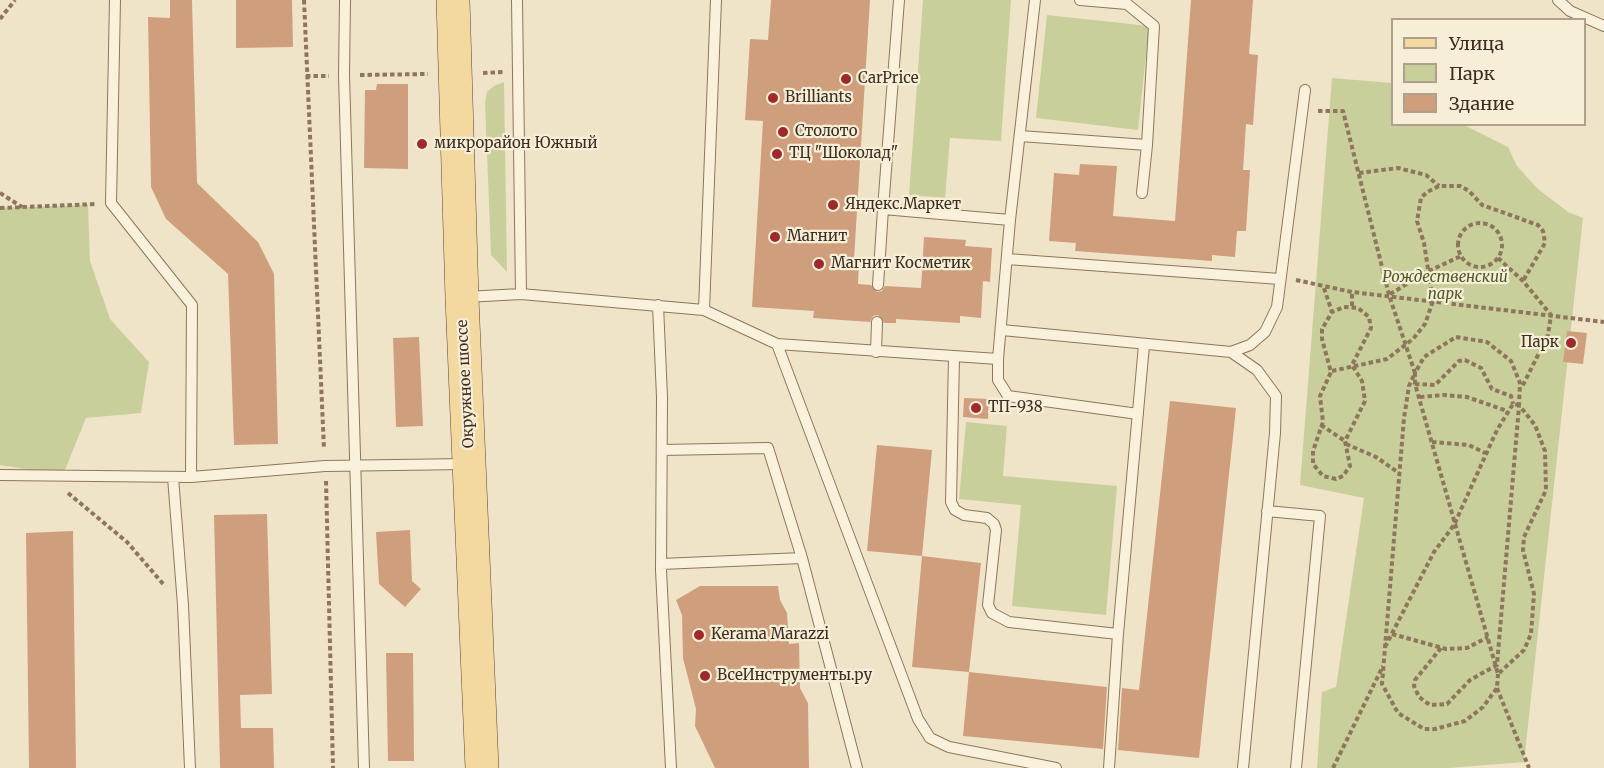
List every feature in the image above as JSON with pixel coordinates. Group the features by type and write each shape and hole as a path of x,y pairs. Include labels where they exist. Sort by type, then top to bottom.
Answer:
{"main road":[{"name":"Окружное шоссе","path":"453,0 462,298 482,768"}],"lane":[{"path":"115,0 111,203 192,305 191,477"},
{"path":"345,0 344,75 364,768"},
{"path":"517,0 521,294"},
{"path":"704,310 716,0"},
{"path":"878,285 899,0"},
{"path":"1035,0 1010,220 998,380 1008,396 1138,414"},
{"path":"1080,0 1127,2 1154,26 1142,193"},
{"path":"1558,0 1569,11 1585,18"},
{"path":"1586,18 1604,26"},
{"path":"1002,330 1231,352 1250,345 1265,332 1277,307 1305,90"},
{"path":"1020,136 1147,145"},
{"path":"883,209 1010,220"},
{"path":"1007,259 1280,279"},
{"path":"462,298 521,294 704,310 777,344 998,359"},
{"path":"658,305 661,343 661,564 671,768"},
{"path":"876,352 877,322"},
{"path":"777,344 918,719 930,738 949,747 1056,768"},
{"path":"1109,768 1118,634 1144,345"},
{"path":"1231,352 1257,370 1276,396 1275,433 1243,768"},
{"path":"954,357 951,502 956,510 964,514 987,518 996,530 988,605 992,613 1009,622 1118,634"},
{"path":"662,450 768,448 802,558 857,768"},
{"path":"0,475 191,477 325,466 470,464"},
{"path":"172,477 183,605 190,768"},
{"path":"1267,511 1320,516 1296,768"},
{"path":"661,564 802,558"}],"path":[{"path":"0,20 15,0"},
{"path":"304,0 325,466 333,768"},
{"path":"306,76 518,72"},
{"path":"1302,111 1343,111 1389,295 1415,373 1415,384 1454,525 1497,665 1497,688 1529,768"},
{"path":"1359,173 1398,168 1426,176 1439,186"},
{"path":"1331,372 1352,365 1387,359 1413,339 1425,324 1433,301 1429,271 1417,221 1419,204 1427,192 1439,186 1460,186 1469,191 1482,205 1498,209 1510,217 1533,222 1543,231 1545,243 1524,281"},
{"path":"0,193 23,207"},
{"path":"0,208 111,203"},
{"path":"1480,223 1490,225 1498,233 1502,242 1498,258 1490,265 1474,266 1461,256 1458,242 1462,232 1470,225 1480,223"},
{"path":"1389,295 1429,271 1461,256"},
{"path":"1498,258 1524,281 1551,315 1548,335 1523,384 1519,405"},
{"path":"1280,279 1352,292 1604,322"},
{"path":"1324,288 1332,312"},
{"path":"1352,292 1352,306"},
{"path":"1352,306 1369,317 1371,328 1352,365 1362,381 1365,401 1362,410 1349,428 1345,442 1351,461 1347,471 1336,479 1323,476 1313,464 1313,451 1321,424 1320,396 1331,372 1322,329 1332,312 1352,306"},
{"path":"1497,665 1520,422 1520,383 1517,372 1505,354 1487,342 1456,337 1424,357 1409,386 1399,473 1382,684 1388,700 1398,713 1424,729 1450,727 1465,721 1483,708 1497,688"},
{"path":"1415,384 1435,385 1459,361 1465,360 1480,368 1492,389 1511,396 1513,404"},
{"path":"1419,397 1444,395 1467,397 1507,411"},
{"path":"1498,674 1524,650 1531,634 1534,594 1523,550 1524,537 1546,490 1548,471 1545,451 1535,425 1519,405 1513,404"},
{"path":"1384,648 1434,552 1454,525 1485,453 1513,404"},
{"path":"1321,424 1345,442 1357,446 1399,473"},
{"path":"1431,437 1432,443 1469,445 1485,453"},
{"path":"46,476 128,542 183,605"},
{"path":"1392,634 1441,648 1467,648 1488,637"},
{"path":"1441,648 1420,670 1415,680 1414,686 1419,697 1430,705 1447,704 1470,680 1497,665"},
{"path":"1333,768 1385,663"}],"green space":[{"path":"923,0 1011,0 1001,141 950,138 945,198 909,195"},
{"path":"1047,15 1149,26 1138,130 1036,118"},
{"name":"Рождественский парк","path":"1332,78 1391,83 1391,126 1466,126 1508,147 1517,166 1538,189 1568,212 1583,218 1524,762 1449,768 1317,768 1322,692 1336,687 1364,498 1300,485"},
{"path":"504,82 507,272 491,255 485,102 487,92"},
{"path":"88,205 90,261 110,319 149,362 141,413 86,418 63,475 0,465 0,208"},
{"path":"966,422 1007,426 1003,476 1117,486 1106,615 1012,606 1021,505 959,499"}],"building":[{"path":"170,0 192,0 197,183 258,242 274,274 278,444 234,445 228,274 166,219 151,187 148,17 170,18"},
{"path":"236,0 292,0 293,47 236,48"},
{"path":"771,0 870,0 854,259 859,259 858,284 871,285 877,292 882,291 885,286 921,288 924,237 966,240 965,246 992,248 990,282 983,281 981,318 960,316 960,323 896,319 896,323 884,323 878,315 873,316 870,322 813,318 814,311 752,307 763,121 745,120 750,39 768,40"},
{"path":"1191,0 1253,0 1249,54 1258,55 1253,125 1246,124 1243,170 1250,170 1246,231 1237,231 1235,257 1212,255 1212,261 1075,251 1076,243 1049,241 1054,173 1079,175 1080,164 1117,166 1113,216 1175,221"},
{"path":"377,84 408,84 408,169 364,168 365,90 376,90"},
{"path":"1567,331 1587,333 1583,364 1563,362"},
{"path":"419,337 423,426 396,427 393,338"},
{"name":"ТП-938","path":"964,398 989,399 988,419 963,417"},
{"path":"1170,401 1236,408 1199,758 1118,750 1122,688 1139,690"},
{"path":"877,445 932,450 922,556 867,551"},
{"path":"267,514 272,694 240,695 241,728 273,728 274,768 220,768 214,515"},
{"path":"410,530 412,581 421,589 405,607 379,584 376,532"},
{"path":"73,531 76,768 29,768 26,533"},
{"path":"922,556 981,563 969,672 912,667"},
{"path":"700,586 778,586 780,600 787,613 789,644 799,643 800,688 808,703 809,768 715,768 695,726 696,709 683,658 682,615 676,600"},
{"path":"386,653 413,653 414,761 388,761"},
{"path":"969,672 1107,687 1103,749 963,736"}],"place":[{"name":"CarPrice","path":"846,79"},
{"name":"Brilliants","path":"773,98"},
{"name":"Столото","path":"783,132"},
{"name":"микрорайон Южный","path":"422,144"},
{"name":"ТЦ \"Шоколад\"","path":"777,154"},
{"name":"Яндекс.Маркет","path":"833,205"},
{"name":"Магнит","path":"775,237"},
{"name":"Магнит Косметик","path":"819,264"},
{"name":"Парк","path":"1571,343"},
{"name":"ТП-938","path":"976,408"},
{"name":"Kerama Marazzi","path":"699,635"},
{"name":"ВсеИнструменты.ру","path":"705,676"}]}
